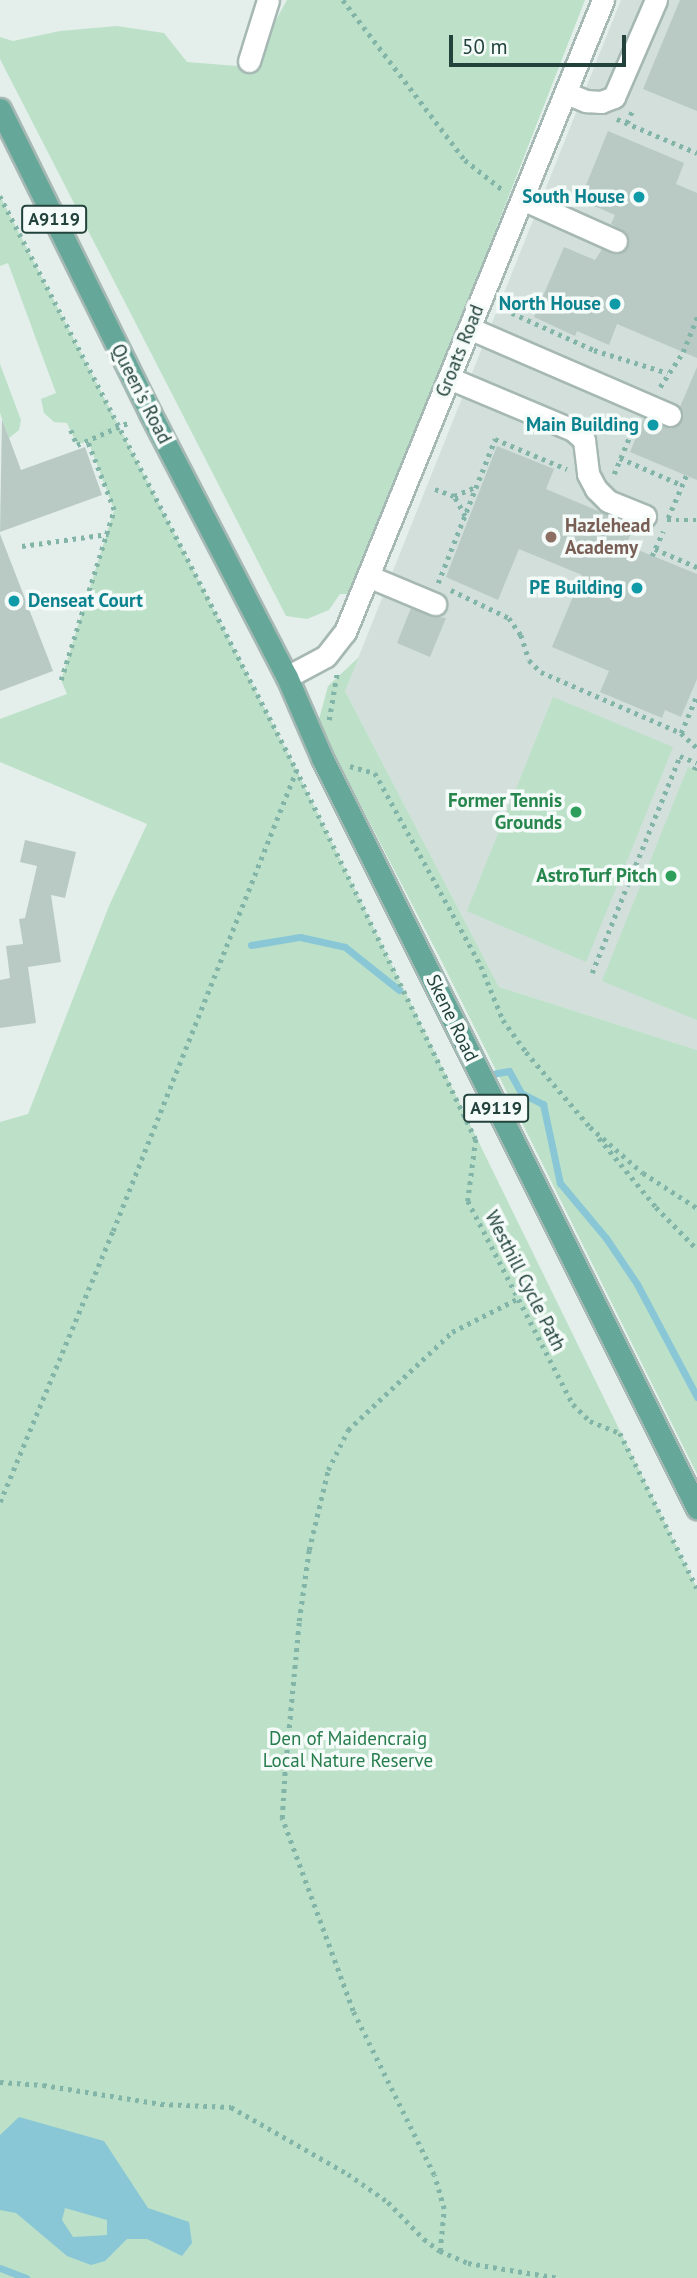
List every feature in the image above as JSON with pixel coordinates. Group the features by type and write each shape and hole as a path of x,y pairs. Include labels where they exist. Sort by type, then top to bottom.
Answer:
{"main road":[{"name":"Queen's Road","path":"0,109 150,413 287,677"},
{"name":"Skene Road","path":"287,677 322,758 697,1508"}],"street":[{"path":"249,61 268,0"},
{"name":"Groats Road","path":"287,677 326,656 339,640 368,576 603,0"},
{"path":"566,93 586,102 601,102 614,97 619,91 656,0"},
{"path":"522,199 617,241"},
{"path":"469,328 655,409"},
{"path":"449,378 573,430 586,447 590,479 608,501 645,516"},
{"path":"368,576 435,604"}],"path":[{"path":"343,0 465,160 494,185 522,199"},
{"path":"611,117 697,153"},
{"name":"Westhill Cycle Path","path":"0,196 296,769 476,1139 468,1201 573,1404 590,1421 620,1433 697,1588"},
{"path":"512,313 594,350 668,373"},
{"path":"697,317 683,352 668,373 655,409 620,458 608,486 495,439 438,584 492,607 509,618 521,635 529,660 541,672 681,733 697,748"},
{"path":"71,430 77,444 150,413"},
{"path":"61,680 114,509 88,440"},
{"path":"620,458 682,485"},
{"path":"652,556 686,476"},
{"path":"453,496 476,486"},
{"path":"435,489 453,496 465,516"},
{"path":"668,518 697,520"},
{"path":"22,546 107,534"},
{"path":"655,549 697,567"},
{"path":"338,670 322,758 375,773 481,965 503,1020 526,1052 656,1208 697,1250"},
{"path":"681,733 697,695"},
{"path":"592,973 680,756 697,763 694,770"},
{"path":"0,1502 113,1231 296,769"},
{"path":"620,877 629,881"},
{"path":"590,1127 643,1173 697,1208"},
{"path":"440,2250 444,2208 434,2175 353,2011 282,1818 285,1770 299,1621 309,1550 328,1470 348,1430 452,1332 519,1298"},
{"path":"0,2082 43,2085 161,2104 231,2107 368,2188 388,2202 424,2239 440,2250 468,2263 559,2278"}],"shaded area":[{"name":"Hazlehead Academy","path":"621,0 697,0 697,1050 499,987 345,691"}],"green space":[{"path":"287,0 585,0 391,499 348,594 340,594 329,610 307,619 286,616 0,59 0,37 13,41 60,31 117,26 164,33 187,62 250,67"},
{"name":"Den of Maidencraig Local Nature Reserve","path":"0,196 296,769 697,1588 697,2278 0,2278 0,1122 28,1114 109,906 147,824 0,762 0,719 67,694 61,680 114,510 88,441 77,445 67,423 54,422 44,413 41,399 56,393 8,263 0,266"},
{"path":"0,364 21,420 19,430 9,438 0,413"},
{"path":"359,657 345,691 499,987 697,1050 697,1474 441,960 318,723 328,686"},
{"name":"Former Tennis Grounds","path":"553,697 673,747 586,962 467,911"},
{"name":"AstroTurf Pitch","path":"688,767 697,771 697,1020 602,981"}],"water":[{"path":"19,2117 104,2141 148,2208 189,2222 192,2243 182,2256 147,2239 127,2239 105,2261 91,2265 67,2256 16,2213 0,2210 0,2135","holes":["65,2208 107,2220 107,2235 73,2237 62,2220"]}],"building":[{"path":"680,0 697,0 697,111 643,89"},
{"path":"608,131 684,163 676,184 697,193 697,358 617,324 609,345 577,331 575,336 534,317 564,247 595,260 602,249 618,254 628,246 626,233 611,224 615,215 580,200"},
{"name":"Main Building","path":"697,367 697,480 630,452 644,418 671,428 682,421 680,407"},
{"path":"2,419 21,470 85,447 102,495 0,532"},
{"name":"PE Building","path":"497,446 554,469 546,489 634,526 626,545 697,574 697,679 681,717 665,710 662,718 600,692 609,671 552,647 582,575 519,549 498,600 446,577"},
{"path":"0,534 53,671 0,691"},
{"path":"411,608 431,616 446,618 430,657 397,643"},
{"path":"25,840 76,852 65,898 51,895 61,962 28,967 36,1023 0,1028 0,980 10,978 6,946 23,944 19,919 25,918 37,866 20,862"}],"waterway":[{"path":"251,945 300,937 345,947 399,990"},
{"path":"492,1074 509,1071 521,1093 543,1104 560,1183 606,1238 637,1284 697,1397"},
{"path":"0,2268 26,2278"}],"place":[{"name":"South House","path":"639,197"},
{"name":"North House","path":"615,304"},
{"name":"Main Building","path":"653,425"},
{"name":"Hazlehead Academy","path":"551,537"},
{"name":"PE Building","path":"637,588"},
{"name":"Denseat Court","path":"14,601"},
{"name":"Former Tennis Grounds","path":"576,812"},
{"name":"AstroTurf Pitch","path":"671,876"}]}
